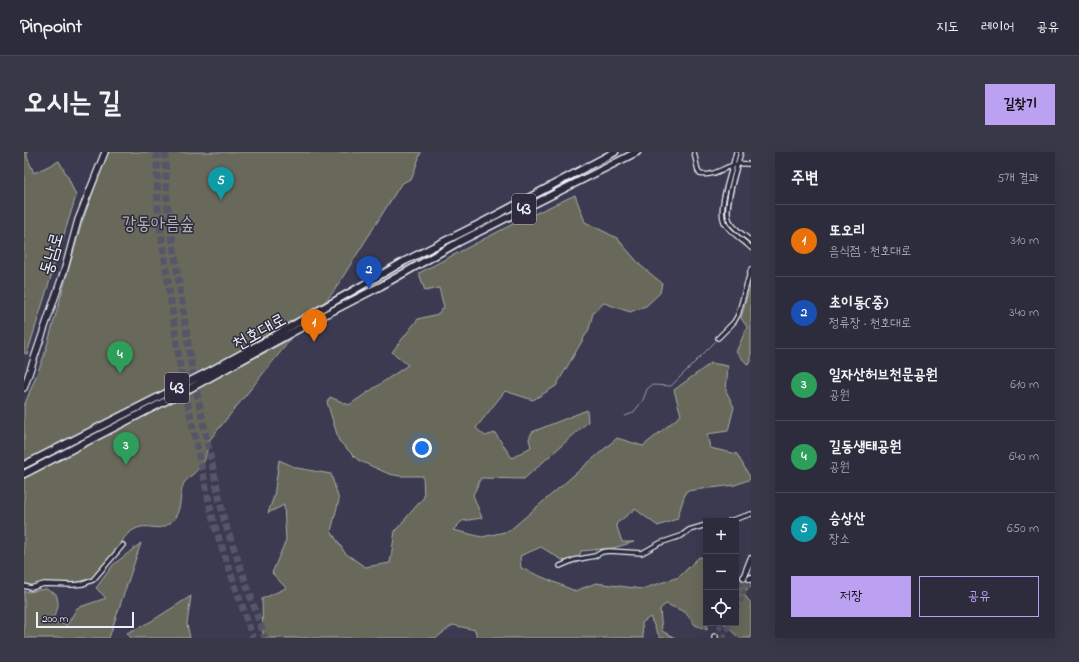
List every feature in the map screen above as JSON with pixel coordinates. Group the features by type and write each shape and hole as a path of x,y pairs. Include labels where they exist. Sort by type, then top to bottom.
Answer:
{"main road":[{"name":"동남로","path":"24,388 26,375 65,268 78,220 105,152"},
{"name":"천호대로","path":"24,465 210,371 405,261 483,222 615,152"},
{"name":"천호대로","path":"24,474 189,389 315,320 381,286 459,242 637,152"},
{"path":"744,576 751,559"}],"street":[{"path":"694,152 698,171 700,174 704,175 714,173 733,165 751,164"},
{"path":"736,152 722,209 724,221 727,227 751,248"},
{"path":"741,152 728,202 728,215 729,220 734,226 751,241"},
{"path":"718,338 734,322 738,315 751,268"},
{"path":"738,518 751,514"},
{"path":"560,566 574,560 595,556 602,552 642,553 660,543 681,536 689,530 703,526"},
{"path":"24,586 32,588 44,584 72,586 93,580 123,545"}],"green space":[{"path":"24,152 27,152 27,157 34,173 59,161 76,196 27,354 24,353"},
{"name":"강동아름숲","path":"108,152 421,152 412,178 401,184 334,291 313,316 187,383 24,462 24,406 44,356 82,222"},
{"path":"575,195 585,222 617,238 641,266 662,283 660,293 646,306 630,312 604,303 593,313 589,329 556,386 533,400 505,391 476,428 485,436 495,433 512,458 531,447 529,439 532,432 587,410 588,422 524,479 481,478 473,495 482,518 462,521 453,530 482,537 509,531 617,438 643,446 681,415 674,390 711,363 728,366 726,391 734,407 728,431 707,434 710,448 737,454 751,479 735,485 686,491 677,519 658,526 635,509 616,524 622,542 634,542 613,548 581,551 577,563 562,560 541,547 520,556 521,568 575,591 596,583 642,589 679,577 699,557 703,558 703,626 707,626 707,630 695,625 685,612 666,604 660,609 662,631 675,638 660,638 650,617 642,623 643,638 477,638 475,630 453,625 436,638 263,638 262,599 286,588 272,573 286,540 284,505 268,513 274,496 279,460 297,468 331,474 339,500 331,531 345,553 365,567 390,563 395,531 424,497 423,476 400,476 389,474 358,460 339,441 327,402 330,397 349,405 408,365 392,352 418,319 438,314 444,307 439,288 425,291 419,273 511,225"},
{"path":"751,283 751,362 748,365 736,352 747,327 741,318"},
{"path":"291,339 208,442 205,460 201,467 184,483 179,508 170,523 159,528 141,527 131,531 121,545 92,578 71,584 43,583 31,586 24,585 24,478"},
{"path":"141,543 109,638 24,638 24,591 28,592 46,589 56,594 58,608 51,621 67,625 77,608 106,598 96,588 113,565"},
{"path":"739,576 751,581 751,587 742,592 751,603 751,638 739,638 726,626 739,626"},
{"path":"191,596 187,624 190,638 131,638 127,633 150,622"}],"waterway":[{"path":"736,164 739,152"},
{"path":"733,173 735,167"},
{"path":"730,186 725,204 725,216 730,226 743,239"},
{"path":"625,416 633,413 643,400 647,389 652,385 671,386 715,342"}],"tunnel":[{"path":"157,152 158,210 181,373 214,524 253,638"},
{"path":"165,152 167,202 192,370 224,520 265,638"},
{"path":"738,590 744,577"},
{"path":"739,603 750,579"},
{"path":"715,637 720,626"},
{"path":"723,638 729,626"}],"place":[{"name":"승상산","path":"221,200"},
{"name":"초이동(중)","path":"369,289"},
{"name":"또오리","path":"314,342"},
{"name":"길동생태공원","path":"120,374"},
{"name":"일자산허브천문공원","path":"126,465"}]}
